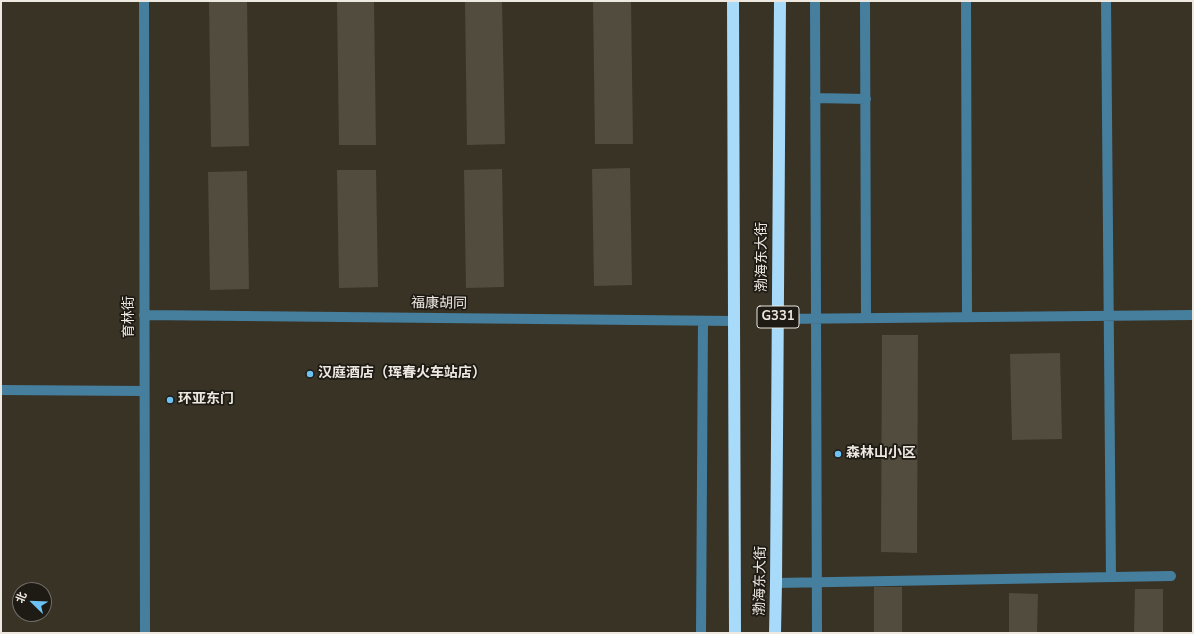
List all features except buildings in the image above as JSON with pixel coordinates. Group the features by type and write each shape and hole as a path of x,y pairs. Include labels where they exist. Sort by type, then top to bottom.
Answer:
{"highway":[{"name":"渤海东大街","path":"733,1 735,633"},
{"name":"渤海东大街","path":"775,633 780,1"}],"street":[{"name":"育林街","path":"144,1 145,633"},
{"path":"815,1 817,633"},
{"path":"866,1 866,318"},
{"path":"966,1 967,317"},
{"path":"1106,1 1111,577"},
{"path":"816,98 866,99"},
{"name":"福康胡同","path":"144,315 734,321"},
{"path":"778,319 1193,315"},
{"path":"702,633 704,321"},
{"path":"1,390 144,391"},
{"path":"776,583 1171,576"}],"place":[{"name":"汉庭酒店（珲春火车站店）","path":"310,374"},
{"name":"环亚东门","path":"170,400"},
{"name":"森林山小区","path":"838,454"}]}
